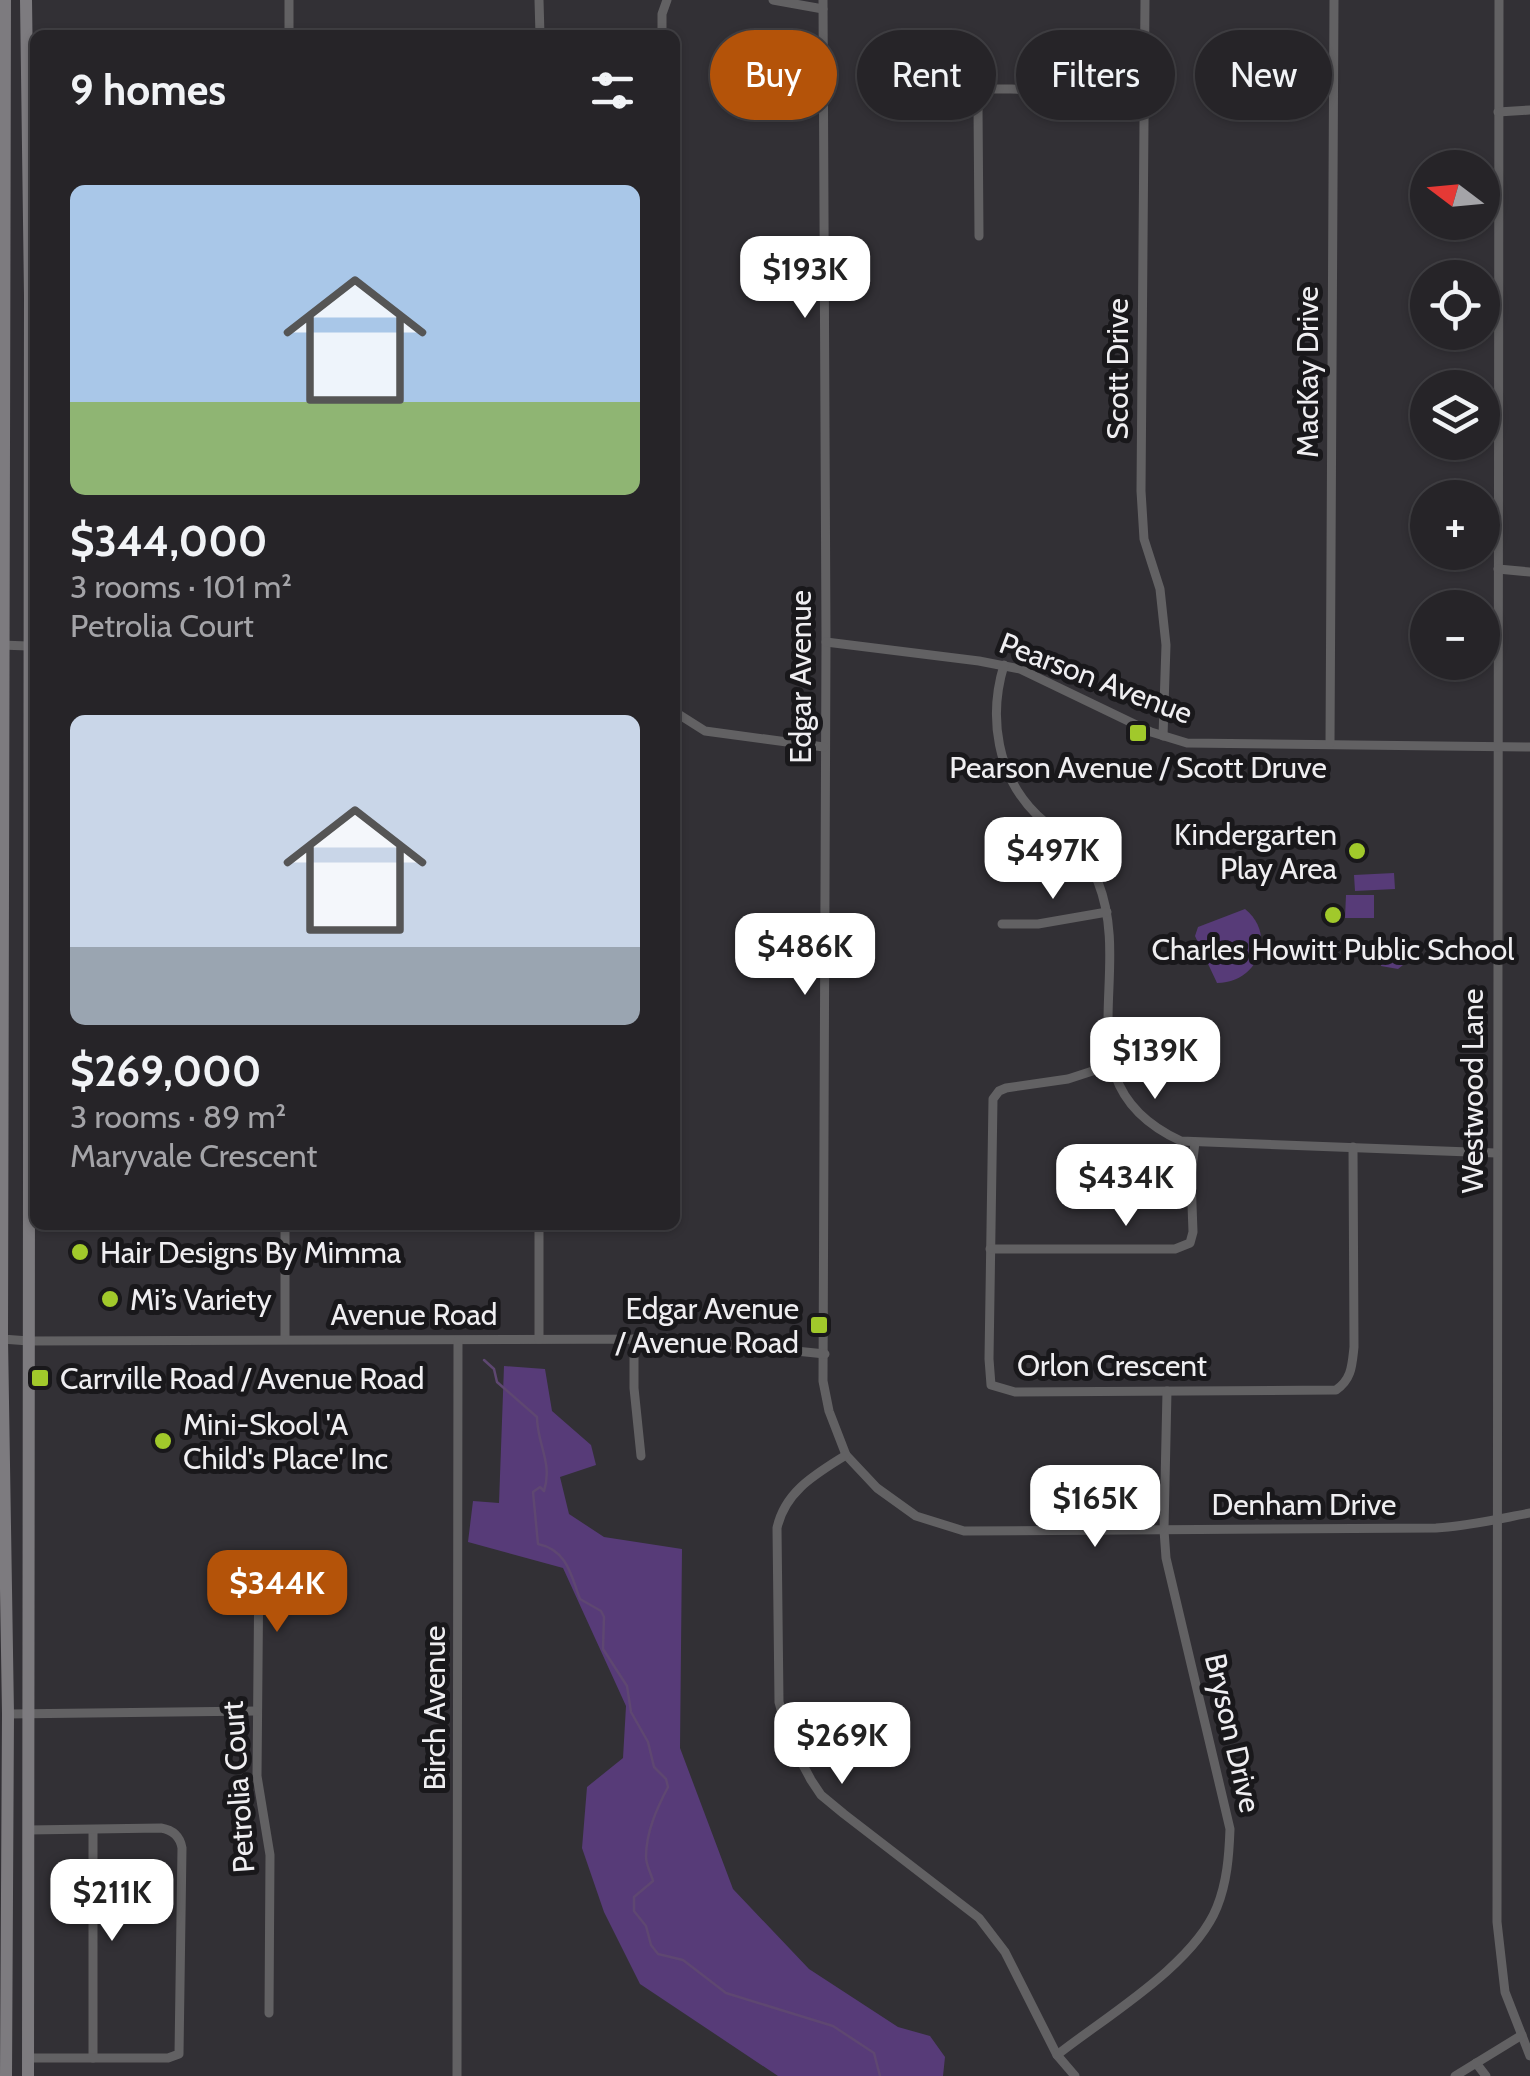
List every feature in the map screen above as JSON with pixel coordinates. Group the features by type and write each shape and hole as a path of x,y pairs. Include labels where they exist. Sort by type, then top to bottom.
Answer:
{"main road":[{"path":"5,0 2,1338 8,1714 6,2076"},
{"path":"26,0 30,1074"},
{"path":"6,55 26,54"},
{"path":"4,1017 29,1016"},
{"path":"28,2076 31,1230"},
{"path":"5,1535 27,1534"},
{"path":"7,1886 28,1885"}],"street":[{"path":"289,0 289,30"},
{"path":"540,0 540,30"},
{"path":"662,30 662,14 668,0"},
{"path":"773,0 823,4"},
{"name":"Scott Drive","path":"1144,30 1145,0"},
{"name":"MacKay Drive","path":"1330,744 1334,0"},
{"name":"Westwood Lane","path":"1498,480 1499,0"},
{"name":"Edgar Avenue","path":"823,4 825,1354"},
{"path":"979,236 978,108 982,94 990,89 1016,89"},
{"path":"1498,112 1530,110"},
{"name":"Scott Drive","path":"1143,120 1141,491 1144,539 1160,589 1166,645 1163,736"},
{"path":"1500,568 1530,572"},
{"name":"Westwood Lane","path":"1498,570 1497,1922 1505,1992 1530,2056"},
{"name":"Pearson Avenue","path":"826,642 1020,669 1163,736 1187,742 1530,747"},
{"path":"2,645 28,646"},
{"path":"1004,665 996,715 1004,767 1024,799 1064,837 1098,879 1106,912 1112,1065 1124,1098 1140,1115 1162,1132 1196,1142 1496,1153"},
{"path":"680,715 705,731 824,747"},
{"path":"1002,924 1038,924 1106,912"},
{"name":"Orlon Crescent","path":"1112,1065 1068,1079 1006,1088 994,1099 988,1358 992,1385 1015,1392 1336,1390 1349,1378 1354,1346 1353,1147"},
{"path":"990,1249 1175,1249 1190,1244 1196,1142"},
{"path":"286,1230 286,1339"},
{"path":"539,1230 539,1339"},
{"name":"Avenue Road","path":"2,1338 29,1342 679,1339 825,1354"},
{"path":"634,1339 634,1388 642,1456"},
{"name":"Birch Avenue","path":"457,2076 458,1341"},
{"name":"Denham Drive","path":"825,1354 823,1382 828,1410 846,1455 877,1488 916,1516 964,1531 1436,1528 1476,1526 1530,1513"},
{"name":"Bryson Drive","path":"1056,2055 1160,1978 1180,1958 1208,1924 1224,1884 1230,1830 1166,1558 1166,1391"},
{"path":"846,1455 789,1498 777,1528 778,1688 789,1739 821,1795 964,1906 994,1936 1023,1984 1056,2055 1075,2076"},
{"name":"Petrolia Court","path":"259,1558 257,1785 270,1855 269,2012"},
{"path":"8,1714 256,1712"},
{"path":"28,1830 168,1829 181,1840 182,1848 178,2054 168,2058 28,2058"},
{"path":"93,1830 93,2058"},
{"path":"1455,2076 1522,2035"},
{"path":"1476,2063 1486,2076"}],"shaded area":[{"path":"1394,873 1395,889 1355,891 1354,875"},
{"path":"1346,895 1374,895 1374,918 1345,918"},
{"path":"1245,909 1260,932 1258,956 1243,975 1217,983 1195,936 1198,927"},
{"path":"1383,942 1405,944 1403,965 1398,969 1381,966"},
{"path":"504,1366 545,1369 552,1411 591,1445 596,1465 560,1477 569,1514 604,1537 682,1549 680,1748 733,1889 809,1969 898,2027 930,2036 945,2057 943,2076 778,2076 640,1984 604,1912 582,1848 587,1787 623,1758 626,1706 563,1568 468,1542 473,1501 499,1503"}],"waterway":[{"path":"484,1360 494,1369 497,1382 537,1417 547,1471 544,1491 540,1487 533,1492 538,1544 562,1558 580,1599 601,1611 603,1649 627,1686 631,1712 648,1742 654,1767 666,1779 668,1787 646,1848 653,1881 634,1897 634,1911 646,1926 651,1945 658,1954 683,1960 726,1993 833,2026 874,2053 880,2076"}],"place":[{"name":"Pearson Avenue / Scott Druve","path":"1138,733"},
{"name":"Kindergarten Play Area","path":"1357,851"},
{"name":"Charles Howitt Public School","path":"1333,915"},
{"name":"Hair Designs By Mimma","path":"80,1252"},
{"name":"Mi’s Variety","path":"110,1299"},
{"name":"Edgar Avenue / Avenue Road","path":"819,1325"},
{"name":"Carrville Road / Avenue Road","path":"40,1378"},
{"name":"Mini-Skool 'A Child's Place' Inc","path":"163,1441"}]}
